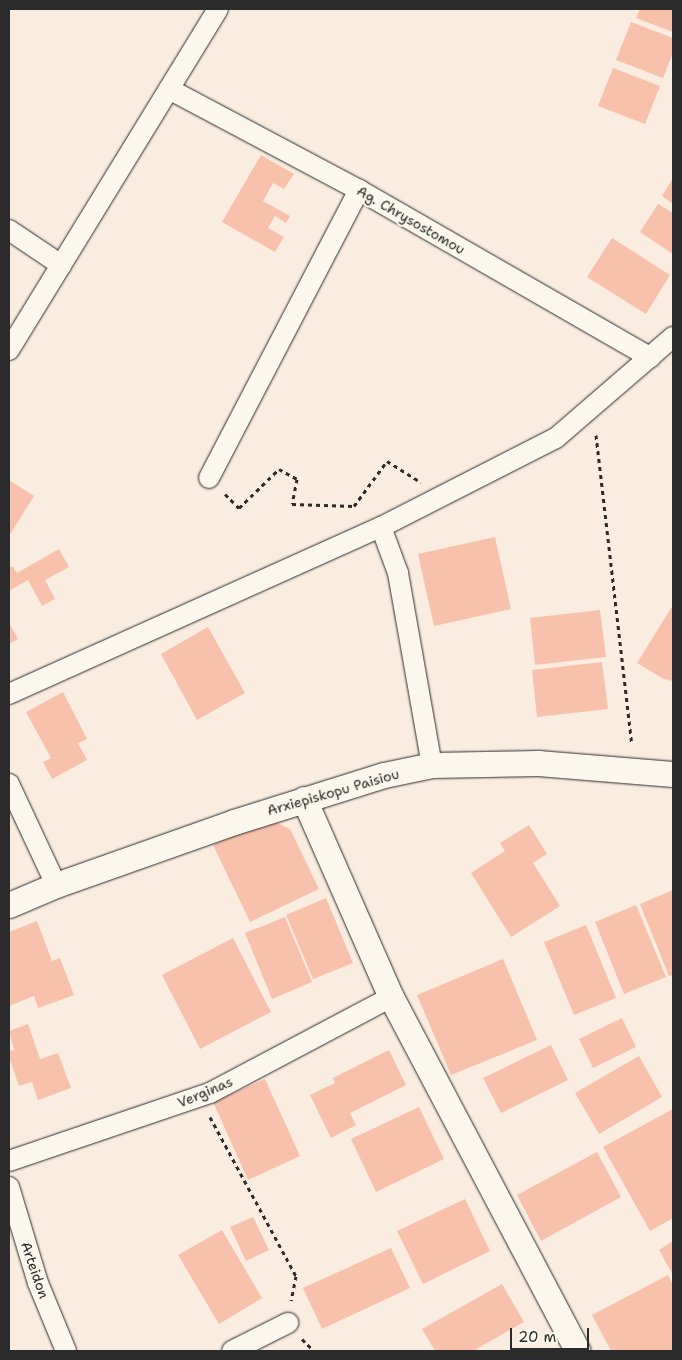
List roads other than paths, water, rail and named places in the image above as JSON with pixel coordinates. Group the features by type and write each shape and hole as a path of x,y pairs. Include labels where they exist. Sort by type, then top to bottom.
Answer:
{"street":[{"path":"9,350 218,9"},
{"name":"Ag. Chrysostomou","path":"169,88 359,190 650,358"},
{"path":"209,478 359,190"},
{"path":"9,230 61,265"},
{"path":"9,694 381,527 556,438 673,337"},
{"path":"381,527 400,582 432,766"},
{"name":"Arxiepiskopu Paisiou","path":"9,905 56,885 304,799 384,775 432,766 538,763 673,774"},
{"path":"9,784 56,885"},
{"path":"304,799 391,997 578,1351"},
{"name":"Verginas","path":"9,1161 199,1096 391,997"},
{"name":"Arteidon","path":"9,1187 38,1283 66,1351"},
{"path":"232,1351 288,1323"}]}
